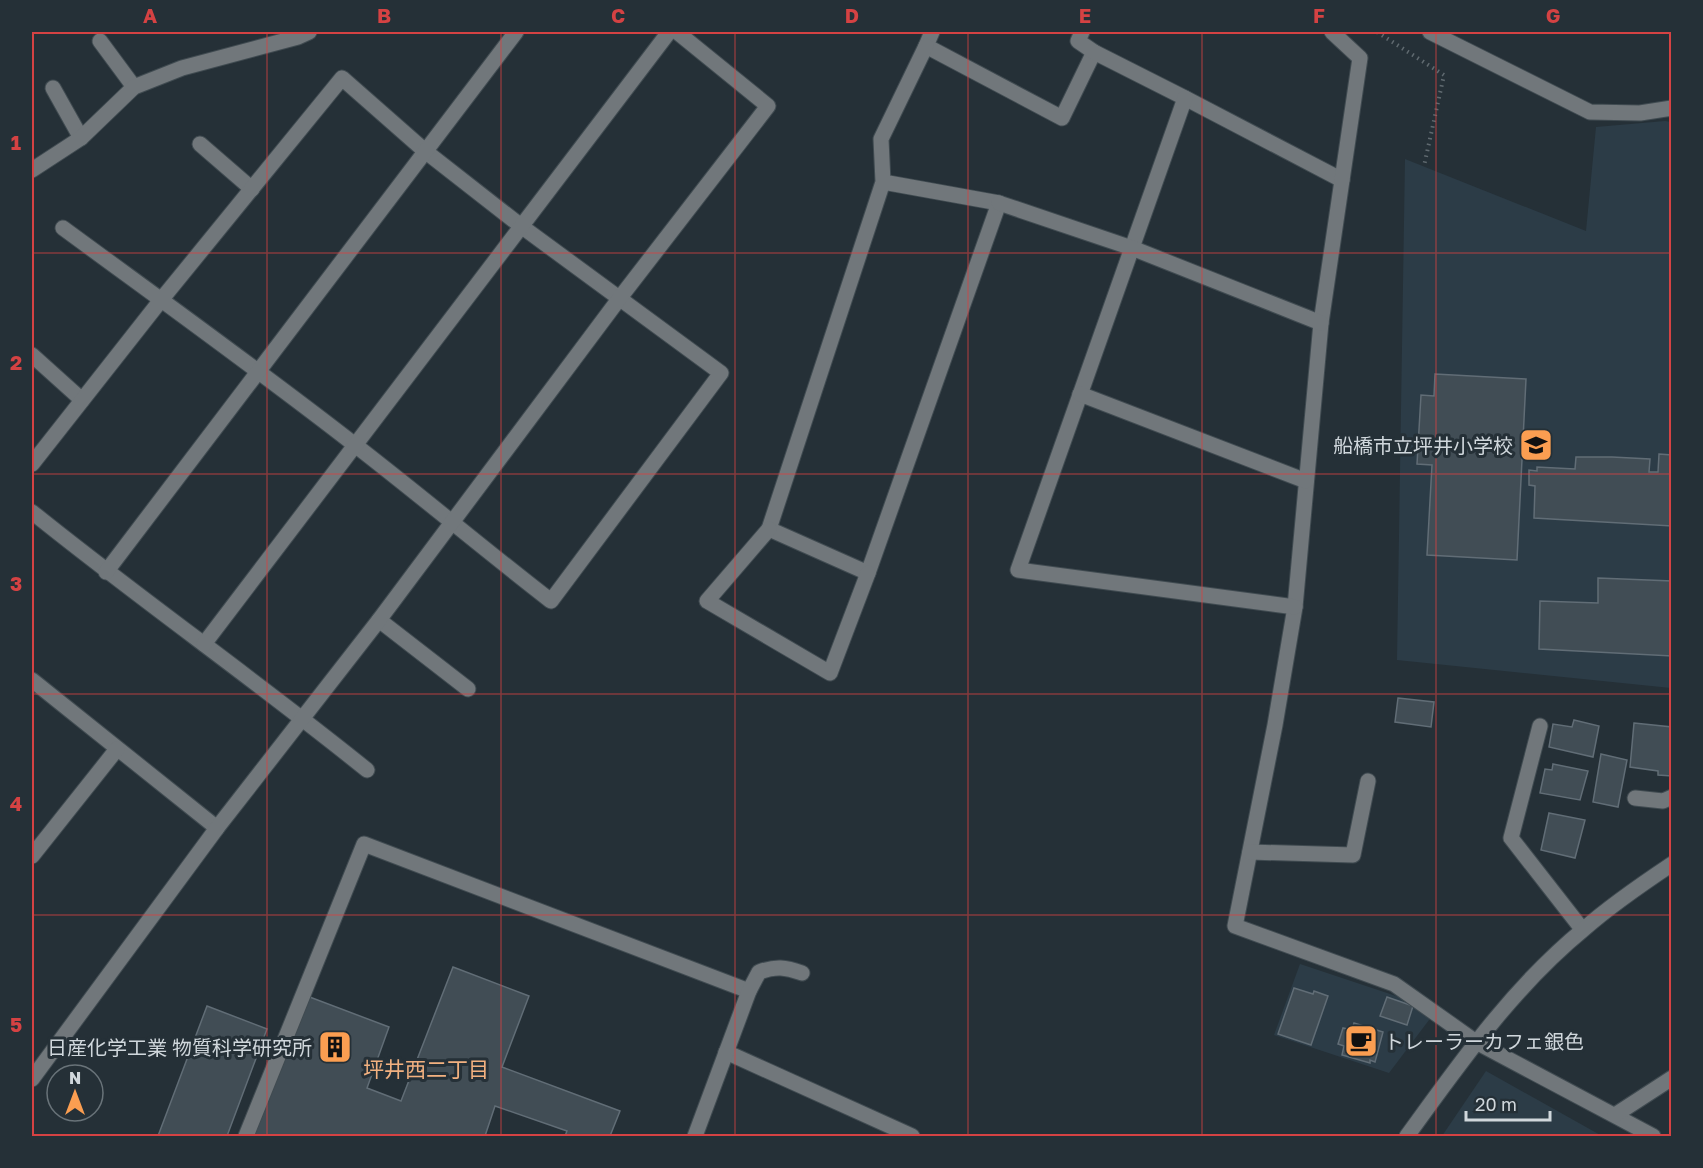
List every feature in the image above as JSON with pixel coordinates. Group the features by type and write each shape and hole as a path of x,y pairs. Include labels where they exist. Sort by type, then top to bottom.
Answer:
{"street":[{"path":"32,170 81,138 134,87 182,68 298,37 309,32"},
{"path":"106,572 516,32"},
{"path":"204,644 669,32"},
{"path":"32,1079 217,828 379,620 619,299 768,106 677,32"},
{"path":"1082,32 1078,41 1094,52 1342,180"},
{"path":"1332,32 1360,58 1321,323 1294,607 1275,725 1235,926 1394,984 1476,1042 1653,1137"},
{"path":"1430,32 1590,112 1640,113 1671,108"},
{"path":"999,203 868,573 830,673 707,601 769,529 883,182 881,139 929,39 1062,118 1094,52"},
{"path":"100,41 134,87"},
{"path":"32,464 161,300 342,78 425,151 521,226 721,373 551,601 355,445 161,300 63,228"},
{"path":"53,88 81,138"},
{"path":"1185,98 1018,570 1294,607"},
{"path":"200,144 252,189"},
{"path":"883,182 999,203 1132,248 1321,323"},
{"path":"32,355 82,400"},
{"path":"1080,394 1306,481"},
{"path":"32,512 106,572 303,718 367,770"},
{"path":"769,529 868,573"},
{"path":"379,620 468,689"},
{"path":"32,680 217,828"},
{"path":"1540,726 1511,838 1582,929"},
{"path":"32,856 117,749"},
{"path":"1250,852 1353,855 1368,781"},
{"path":"1635,798 1663,801 1671,797"},
{"path":"246,1137 364,844 748,991"},
{"path":"1407,1137 1476,1042 1522,988 1582,929 1671,864"},
{"path":"695,1137 748,991 759,972 772,967 784,967 802,973"},
{"path":"726,1052 910,1135"},
{"path":"1615,1115 1671,1078"}],"path":[{"path":"1377,32 1444,75 1424,166"}],"shaded area":[{"name":"船橋市立坪井小学校","path":"1671,122 1671,688 1397,660 1405,159 1586,231 1596,127"},
{"path":"1300,964 1408,1000 1432,1016 1389,1073 1274,1035"},
{"path":"1486,1071 1602,1136 1442,1136"}],"building":[{"path":"1435,374 1526,379 1517,560 1427,555 1432,465 1417,464 1421,395 1434,396"},
{"path":"1659,454 1672,455 1672,526 1534,518 1535,486 1529,485 1529,470 1537,471 1537,467 1575,469 1576,457 1612,457 1650,459 1649,472 1658,472"},
{"path":"1598,578 1672,581 1672,656 1539,649 1540,601 1598,603"},
{"path":"1398,698 1434,702 1431,727 1395,722"},
{"path":"1574,720 1599,726 1593,757 1549,747 1553,724 1572,727"},
{"path":"1634,723 1672,727 1672,776 1658,775 1658,771 1630,767"},
{"path":"1601,754 1627,760 1618,807 1593,802"},
{"path":"1553,764 1588,771 1580,800 1540,793 1545,769 1552,770"},
{"path":"1549,813 1585,820 1575,858 1541,850"},
{"name":"日産化学工業 物質科学研究所","path":"453,967 529,996 502,1067 620,1111 610,1136 565,1136 567,1131 495,1106 485,1136 254,1136 307,996 389,1027 367,1088 401,1101"},
{"path":"1294,988 1328,996 1311,1045 1278,1034"},
{"path":"1387,997 1413,1006 1407,1025 1380,1016"},
{"path":"207,1006 267,1029 227,1136 158,1136"},
{"path":"1354,1023 1383,1032 1375,1062 1370,1060 1370,1063 1342,1055 1344,1046 1338,1044 1343,1028 1352,1030"}],"place":[{"name":"船橋市立坪井小学校","path":"1536,445"},
{"name":"トレーラーカフェ銀色","path":"1361,1041"},
{"name":"日産化学工業 物質科学研究所","path":"335,1047"}],"district":[{"name":"坪井西二丁目","path":"426,1069"}]}
